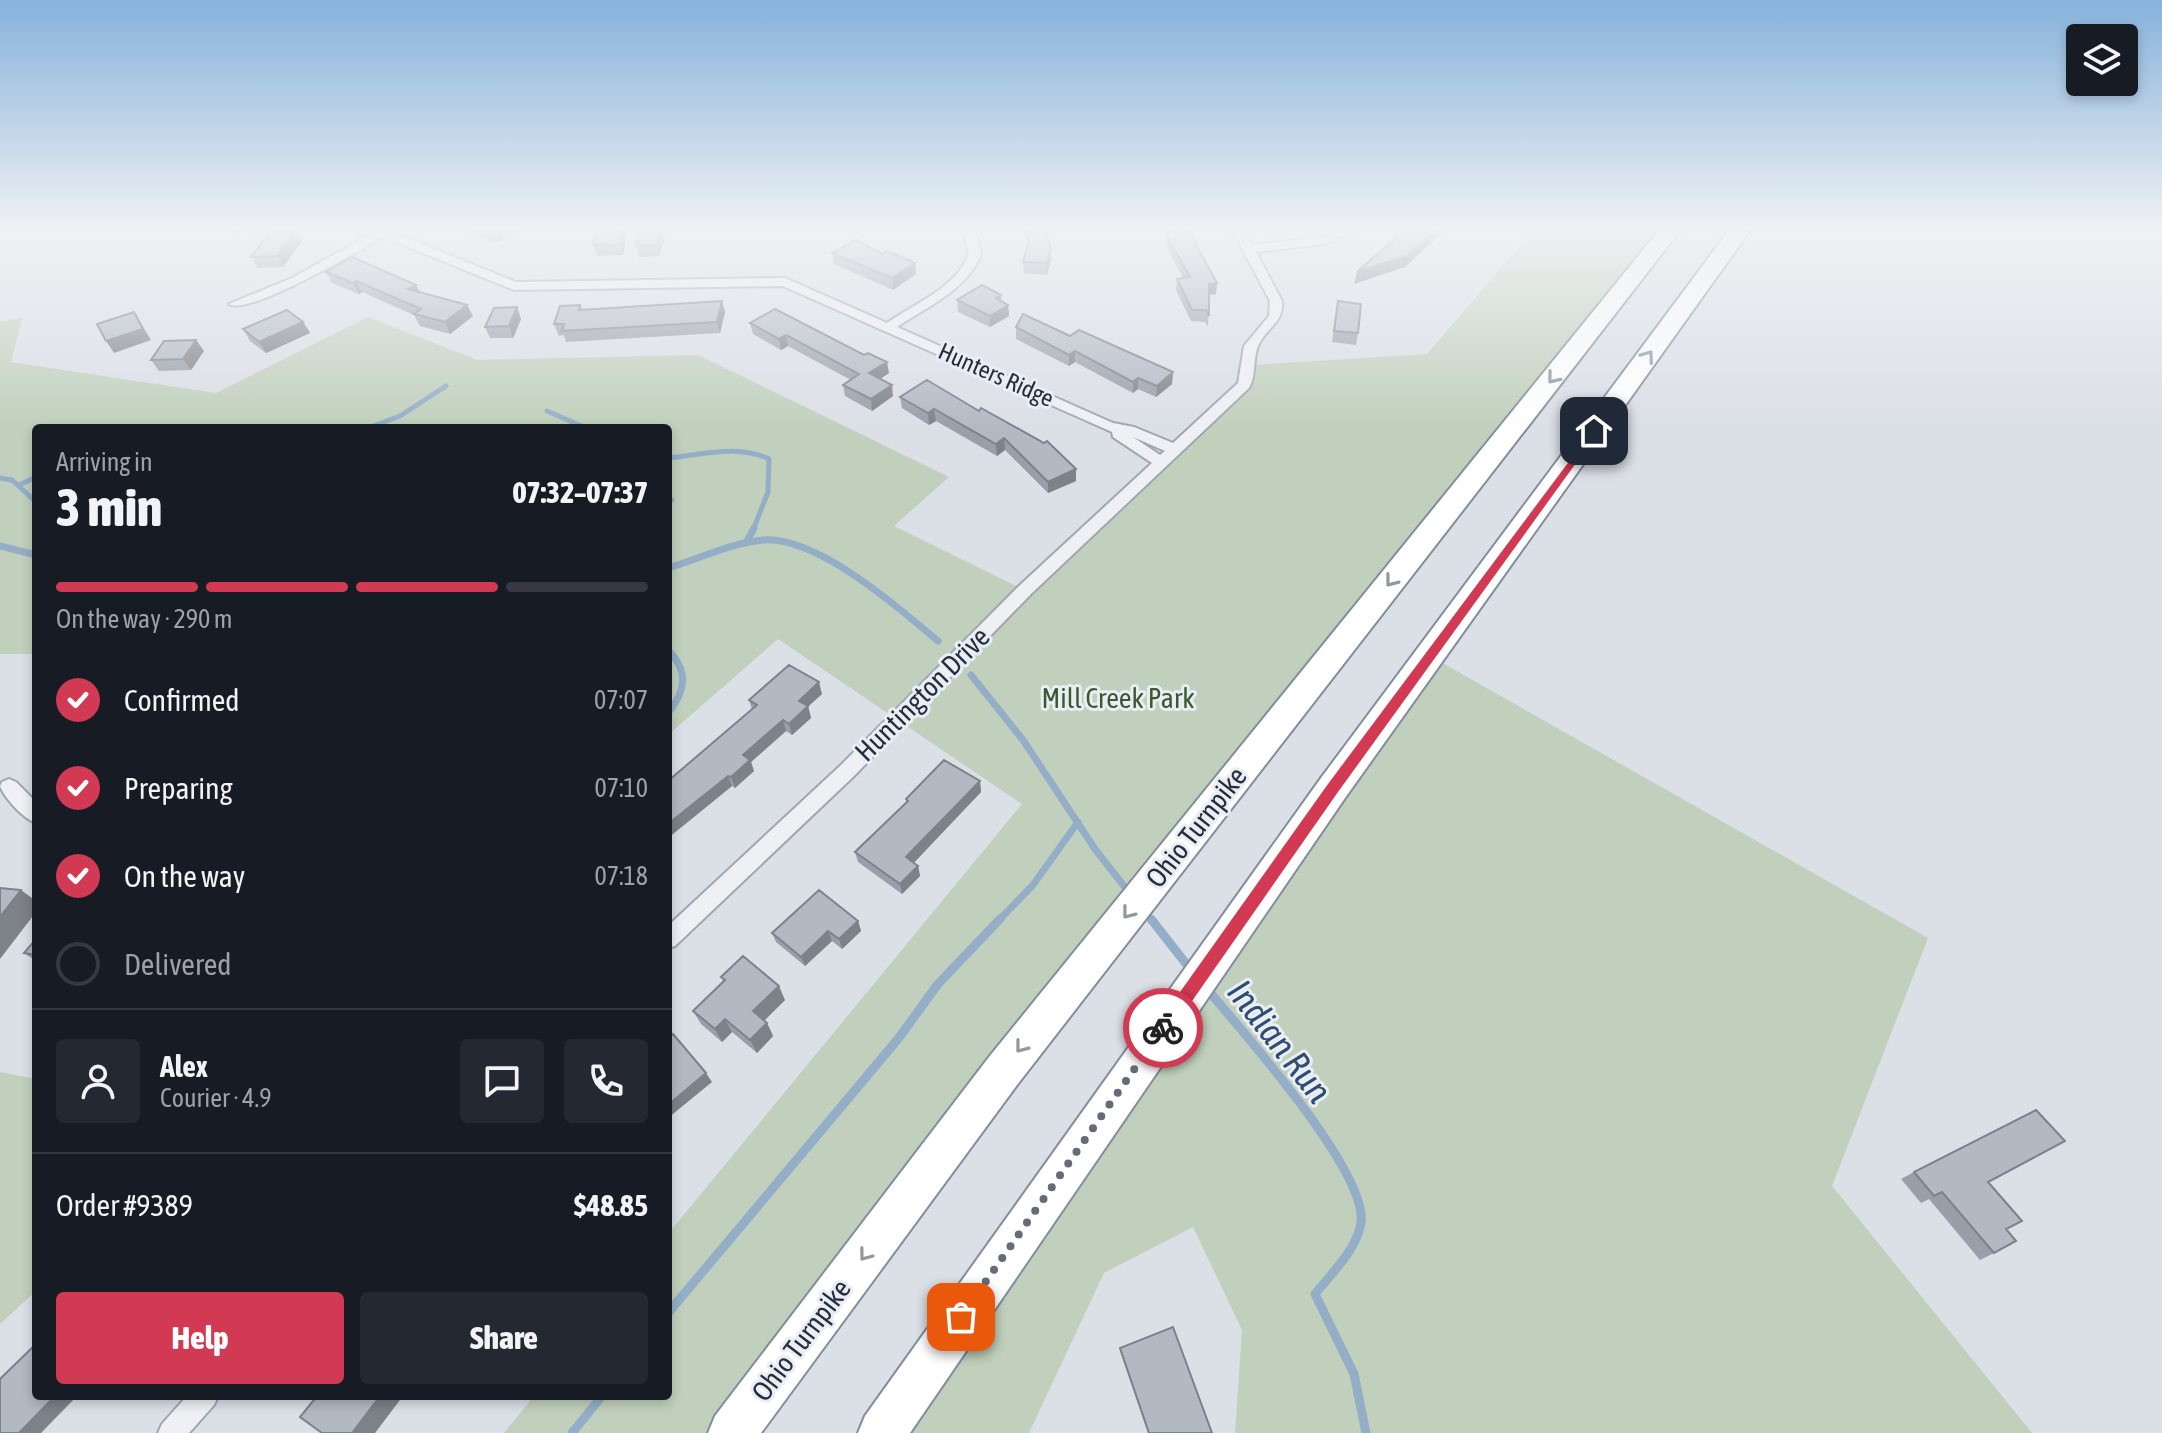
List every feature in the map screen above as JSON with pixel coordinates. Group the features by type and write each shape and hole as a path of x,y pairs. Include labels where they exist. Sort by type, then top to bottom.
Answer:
{"highway":[{"name":"Ohio Turnpike","path":"732,1433 1003,1071 1618,296"},
{"path":"882,1433 1273,873 1692,296"}],"street":[{"path":"235,304 257,296"},
{"name":"Hunters Ridge","path":"817,296 1110,427 1161,462"},
{"path":"889,327 935,296"},
{"name":"Huntington Drive","path":"672,935 847,771 1025,590 1244,385 1249,375 1252,345 1276,317 1273,296"},
{"name":"Hunters Ridge","path":"1110,427 1129,430 1176,450"},
{"path":"9,787 32,811"},
{"path":"171,1433 201,1400"}],"green space":[{"name":"Mill Creek Park","path":"1477,296 1619,296 732,1433 504,1433 531,1400 672,1400 672,1229 1022,804 778,639 672,732 672,424 32,424 32,654 0,654 0,322 22,318 11,362 216,393 368,317 477,360 698,355 949,477 894,526 1024,590 1244,385 1251,365 1427,354"},
{"path":"1430,656 1928,938 1832,1186 2032,1433 1235,1433 1242,1330 1193,1227 1104,1273 1029,1433 882,1433"},
{"path":"0,1072 32,1078 32,1295 0,1324"}],"building":[{"path":"391,296 433,296 467,305 445,322 414,314 421,309"},
{"path":"964,296 1000,296 996,298 1008,305 990,316 957,300"},
{"path":"1185,296 1209,296 1209,316 1206,310 1192,310"},
{"path":"722,301 717,322 562,331 564,324 554,324 560,306 580,305 579,310"},
{"path":"1338,301 1361,304 1358,333 1334,331"},
{"path":"517,307 509,326 485,327 494,308"},
{"path":"775,309 864,355 868,353 887,362 869,373 892,385 871,399 843,385 859,374 786,335 779,339 750,323"},
{"path":"287,310 303,322 259,342 243,329"},
{"path":"134,312 143,329 106,341 97,324"},
{"path":"1023,314 1070,336 1079,330 1173,372 1157,386 1138,378 1133,382 1075,351 1069,355 1016,327"},
{"path":"196,340 183,359 151,360 164,341"},
{"path":"927,380 979,411 981,408 1044,443 1047,441 1076,469 1048,482 1004,438 996,444 934,409 928,413 900,397"},
{"path":"789,665 819,682 799,701 808,706 789,724 783,720 743,755 750,760 672,821 672,778 757,705 749,700"},
{"path":"944,760 980,781 906,857 918,866 900,884 855,852 908,801 906,799"},
{"path":"0,888 21,890 0,917"},
{"path":"819,890 858,921 839,939 828,931 801,957 772,933"},
{"path":"32,944 32,954 24,953"},
{"path":"743,956 779,986 753,1011 767,1023 750,1040 725,1019 715,1029 693,1011 725,980 721,977"},
{"path":"672,1035 706,1073 672,1102"},
{"path":"2036,1110 2065,1141 1988,1182 2022,1221 2006,1229 2016,1241 1994,1253 1942,1192 1934,1196 1914,1172"},
{"path":"1173,1327 1212,1433 1149,1433 1120,1348"},
{"path":"32,1348 32,1400 51,1400 19,1433 0,1433 0,1379"},
{"path":"314,1400 377,1400 352,1433 322,1433 300,1417"}],"waterway":[{"path":"379,424 400,416 446,386"},
{"path":"547,411 577,424"},
{"path":"672,457 732,451 769,459 768,492 753,530"},
{"path":"0,478 12,480 32,498"},
{"path":"19,485 32,479"},
{"path":"746,543 753,530"},
{"path":"746,543 763,540 784,542 832,561 879,593 938,641"},
{"name":"Indian Run","path":"672,567 746,543"},
{"name":"Indian Run","path":"0,546 32,554"},
{"path":"672,655 683,681 679,697 672,707"},
{"name":"Indian Run","path":"971,675 1023,740 1078,823"},
{"path":"998,921 1033,885 1078,823"},
{"name":"Indian Run","path":"1078,823 1131,895"},
{"name":"Indian Run","path":"1144,911 1152,921"},
{"path":"672,1308 898,1039 938,984 1000,919"},
{"name":"Indian Run","path":"1151,919 1191,970"},
{"name":"Indian Run","path":"1207,989 1299,1102 1324,1137 1358,1199 1361,1222 1355,1241 1315,1294 1354,1374 1366,1433"},
{"path":"572,1433 599,1400"}],"way so far":[{"path":"961,1317 1163,1028"}],"route":[{"path":"1163,1028 1333,788 1594,431"}]}
